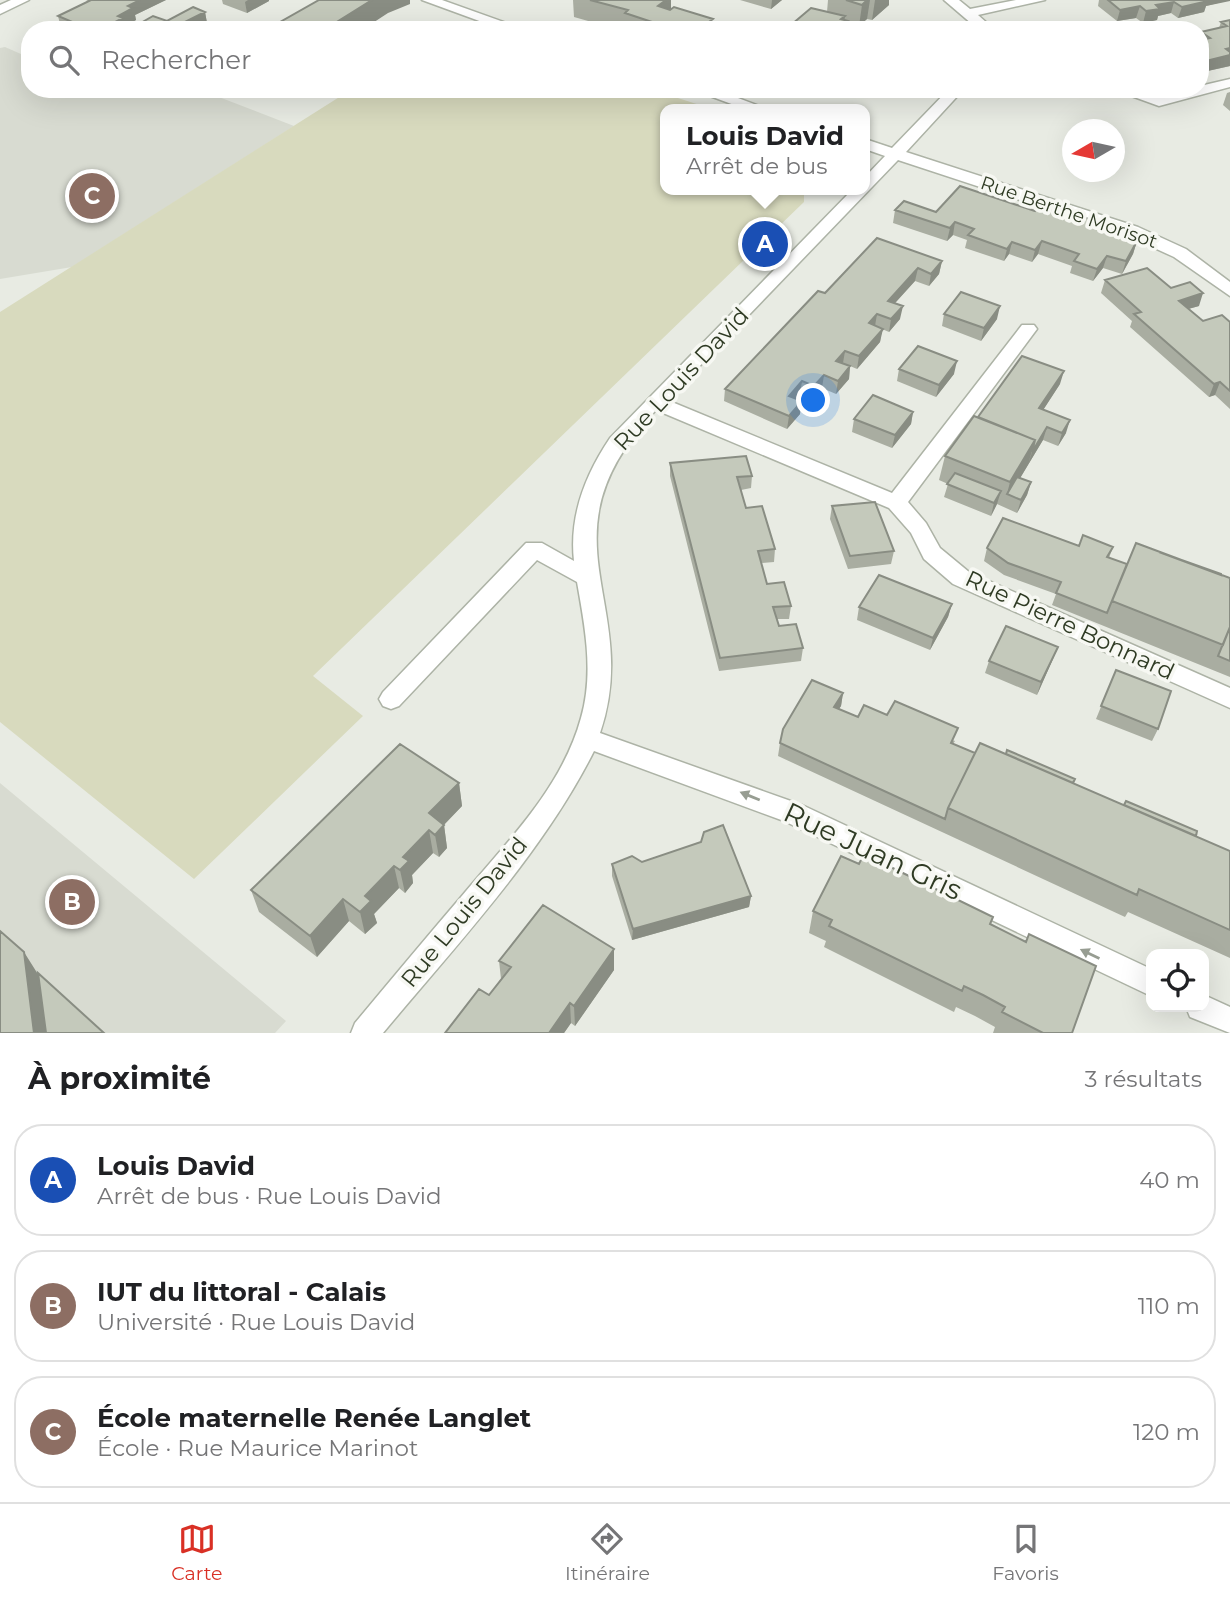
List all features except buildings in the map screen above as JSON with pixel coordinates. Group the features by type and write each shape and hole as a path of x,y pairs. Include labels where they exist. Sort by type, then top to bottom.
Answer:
{"street":[{"path":"0,10 22,0"},
{"path":"429,0 492,21"},
{"path":"951,0 978,21"},
{"path":"969,13 1038,0"},
{"path":"1209,88 1230,83"},
{"path":"725,98 744,104"},
{"name":"Rue Louis David","path":"870,181 949,98"},
{"path":"1149,98 1159,101 1171,98"},
{"name":"Rue Berthe Morisot","path":"870,146 1143,235 1180,253 1230,291"},
{"name":"Rue Louis David","path":"365,1033 539,819 576,763 587,738 599,687 600,655 587,577 583,533 585,510 592,490 613,450 654,402 856,195"},
{"path":"896,503 1028,329"},
{"name":"Rue Pierre Bonnard","path":"654,402 896,503 919,528 932,552 961,578 1230,698"},
{"path":"391,699 534,549 587,577"},
{"name":"Rue Juan Gris","path":"587,738 793,813 1146,981"},
{"path":"1209,1011 1230,1021"}],"shaded area":[{"path":"5,47 21,54 21,98 221,98 294,126 72,267 0,279 0,48"},
{"path":"0,783 286,1021 275,1033 0,1033"}],"green space":[{"path":"338,98 678,98 696,104 660,104 660,195 804,195 804,202 313,676 363,716 194,879 0,722 0,312"}],"place":[{"name":"École maternelle Renée Langlet","path":"92,196"},
{"name":"Louis David","path":"765,244"},
{"name":"IUT du littoral - Calais","path":"72,902"}]}
